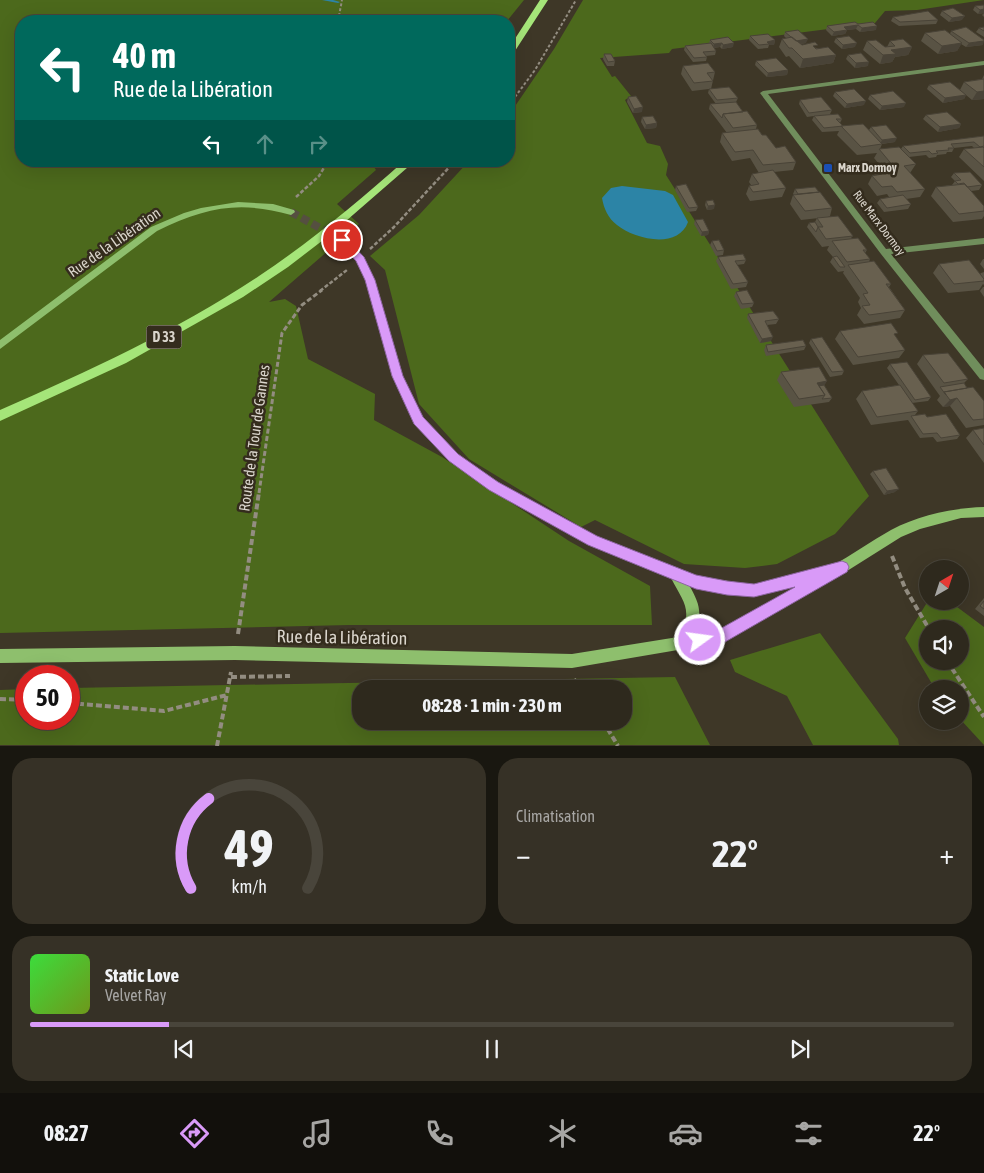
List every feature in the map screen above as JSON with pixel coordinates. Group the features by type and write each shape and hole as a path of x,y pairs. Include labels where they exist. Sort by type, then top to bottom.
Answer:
{"main road":[{"path":"515,45 544,0"},
{"name":"D 33","path":"0,416 156,342 241,293 317,238 403,167"},
{"name":"Rue de la Libération","path":"0,345 154,229 178,217 202,208 219,205 244,204 291,212"},
{"path":"342,240 360,259 370,280 397,376 418,421 453,458 494,486 548,518 593,541 696,582 727,588 754,590 842,567"},
{"name":"Rue de la Libération","path":"0,656 235,653 572,661 720,637 886,540 919,524 960,513 984,512"},
{"path":"676,575 694,608 692,627 681,644"}],"street":[{"name":"Rue Marx Dormoy","path":"984,62 763,94 884,252 984,376"},
{"path":"884,252 984,241"}],"path":[{"path":"339,15 342,0"},
{"path":"515,97 535,70 576,0"},
{"path":"282,209 319,176 324,167"},
{"name":"Route de la Tour de Gannes","path":"235,653 282,333 302,304 360,259 394,227 449,167"},
{"path":"886,540 905,588 924,620"},
{"path":"953,670 984,717"},
{"path":"80,704 164,711 227,695 217,746"},
{"path":"0,699 15,700"},
{"path":"608,730 618,746"}],"green space":[{"path":"0,0 524,0 512,15 15,15 15,167 374,167 376,170 337,204 359,224 269,302 285,299 296,306 308,359 375,394 374,420 442,457 569,541 650,586 652,625 349,625 0,633"},
{"path":"583,0 984,0 917,10 885,11 875,23 672,49 669,53 600,58 612,77 615,76 631,96 625,100 647,143 660,146 668,164 666,175 869,496 835,534 777,564 745,568 684,564 595,520 581,527 469,459 419,404 385,270 370,256 419,215 463,167 515,167 515,106 554,49"},
{"path":"922,610 961,610 984,627 984,745 969,729 969,680 930,680 924,670 969,670 969,620 919,620 919,662 905,638"},
{"path":"820,633 898,739 899,745 813,745 787,696 735,672 730,660"},
{"path":"675,677 710,745 0,745 0,690 15,689 15,730 80,730 80,688 352,683 352,730 632,730 632,680 510,680"}],"water":[{"path":"622,186 665,191 673,195 688,222 683,231 666,239 644,238 617,225 607,213 602,198 611,188"}],"building":[{"path":"984,5 984,9 980,10 975,6"},
{"path":"953,8 965,16 952,18 942,11"},
{"path":"928,11 938,20 900,22 893,17"},
{"path":"855,22 858,24 873,22 877,26 862,28 858,25 844,27 847,30 834,32 827,26"},
{"path":"966,27 984,41 969,43 951,31"},
{"path":"798,30 808,39 796,41 785,32"},
{"path":"945,30 962,43 942,46 925,33"},
{"path":"768,34 775,40 767,42 769,44 759,45 750,36"},
{"path":"849,36 857,43 843,45 836,38"},
{"path":"728,37 734,43 714,44 710,40"},
{"path":"792,37 802,45 815,42 818,45 813,46 816,49 828,47 836,55 803,59 792,48 789,48 782,39"},
{"path":"903,39 912,47 891,50 896,54 883,55 867,41 876,40 885,47 895,46 890,41"},
{"path":"711,43 716,51 703,52 707,57 694,58 685,46"},
{"path":"861,53 869,62 856,63 848,55"},
{"path":"604,54 611,54 615,61 608,62"},
{"path":"776,58 788,70 768,73 756,61"},
{"path":"708,63 715,72 707,73 713,81 694,83 683,66"},
{"path":"984,79 984,91 977,92 964,82"},
{"path":"950,82 966,95 945,98 929,85"},
{"path":"729,87 738,98 717,100 709,89"},
{"path":"854,89 866,101 847,104 835,92"},
{"path":"893,91 906,103 882,106 870,95"},
{"path":"636,96 643,107 634,109 628,97"},
{"path":"821,97 832,110 809,113 800,100"},
{"path":"736,102 743,112 723,114 722,118 710,104"},
{"path":"747,111 757,125 733,128 723,114"},
{"path":"947,112 961,124 940,127 926,115"},
{"path":"838,114 842,119 836,119 843,126 824,128 814,116"},
{"path":"653,116 657,123 646,125 642,117"},
{"path":"863,124 882,144 861,147 841,126"},
{"path":"886,125 897,138 882,140 871,127"},
{"path":"758,129 762,135 766,135 776,148 785,146 796,162 763,165 753,150 735,152 722,133"},
{"path":"984,136 984,146 980,147 974,142 951,144 954,148 936,151 938,153 932,154 929,151 910,153 903,146"},
{"path":"899,147 916,164 904,166 925,189 897,192 892,186 882,187 872,176 882,174 877,169 894,167 879,149"},
{"path":"984,148 984,167 964,149"},
{"path":"885,163 887,166 882,167 879,164"},
{"path":"773,170 786,188 753,192 749,186 759,184 752,174"},
{"path":"970,172 982,185 967,187 964,183 958,184 955,181 961,180 954,173"},
{"path":"686,184 698,207 689,208 676,186"},
{"path":"965,184 984,206 984,211 959,214 936,187"},
{"path":"815,187 819,192 798,194 795,189"},
{"path":"820,192 832,208 805,211 793,195"},
{"path":"903,195 911,204 887,208 880,199"},
{"path":"713,200 715,205 708,206 706,201"},
{"path":"838,216 853,236 826,239 818,227 823,227 817,218"},
{"path":"703,219 709,231 702,232 695,220"},
{"path":"815,222 818,227 816,232 809,223"},
{"path":"858,238 867,250 863,250 870,259 847,262 832,241"},
{"path":"719,240 724,250 717,251 712,241"},
{"path":"743,254 746,260 735,261 748,282 733,284 718,257"},
{"path":"837,256 845,267 840,267 833,257"},
{"path":"969,260 984,281 954,284 939,264"},
{"path":"874,261 891,284 886,284 905,310 869,315 862,306 870,305 863,294 868,293 848,265"},
{"path":"747,290 754,303 742,304 736,292"},
{"path":"773,311 779,319 765,321 773,337 762,339 748,314"},
{"path":"891,323 898,333 894,334 905,350 858,357 840,331"},
{"path":"822,337 844,371 832,372 811,339"},
{"path":"803,340 806,346 768,352 766,345"},
{"path":"948,353 968,379 944,383 923,355"},
{"path":"907,362 931,397 915,400 890,364"},
{"path":"819,367 827,381 817,383 825,395 799,399 781,372"},
{"path":"964,383 967,388 944,392 946,395 940,387"},
{"path":"824,385 832,398 822,399 825,395 819,386"},
{"path":"900,385 918,411 877,417 862,391"},
{"path":"973,387 984,401 984,419 973,420 957,398 950,400 944,392"},
{"path":"925,414 927,417 946,414 960,435 941,438 937,433 923,434 911,416"},
{"path":"984,428 984,445 973,430"},
{"path":"886,468 899,489 887,491 873,471"},
{"path":"984,601 984,609 980,606"}],"waterway":[{"path":"324,0 338,2"}],"tunnel":[{"path":"291,212 342,240"}],"place":[{"name":"Marx Dormoy","path":"828,168"}],"route":[{"path":"342,240 360,259 370,280 397,376 418,421 453,458 494,486 593,541 696,582 727,588 754,590 842,567 720,637 700,640"}]}
